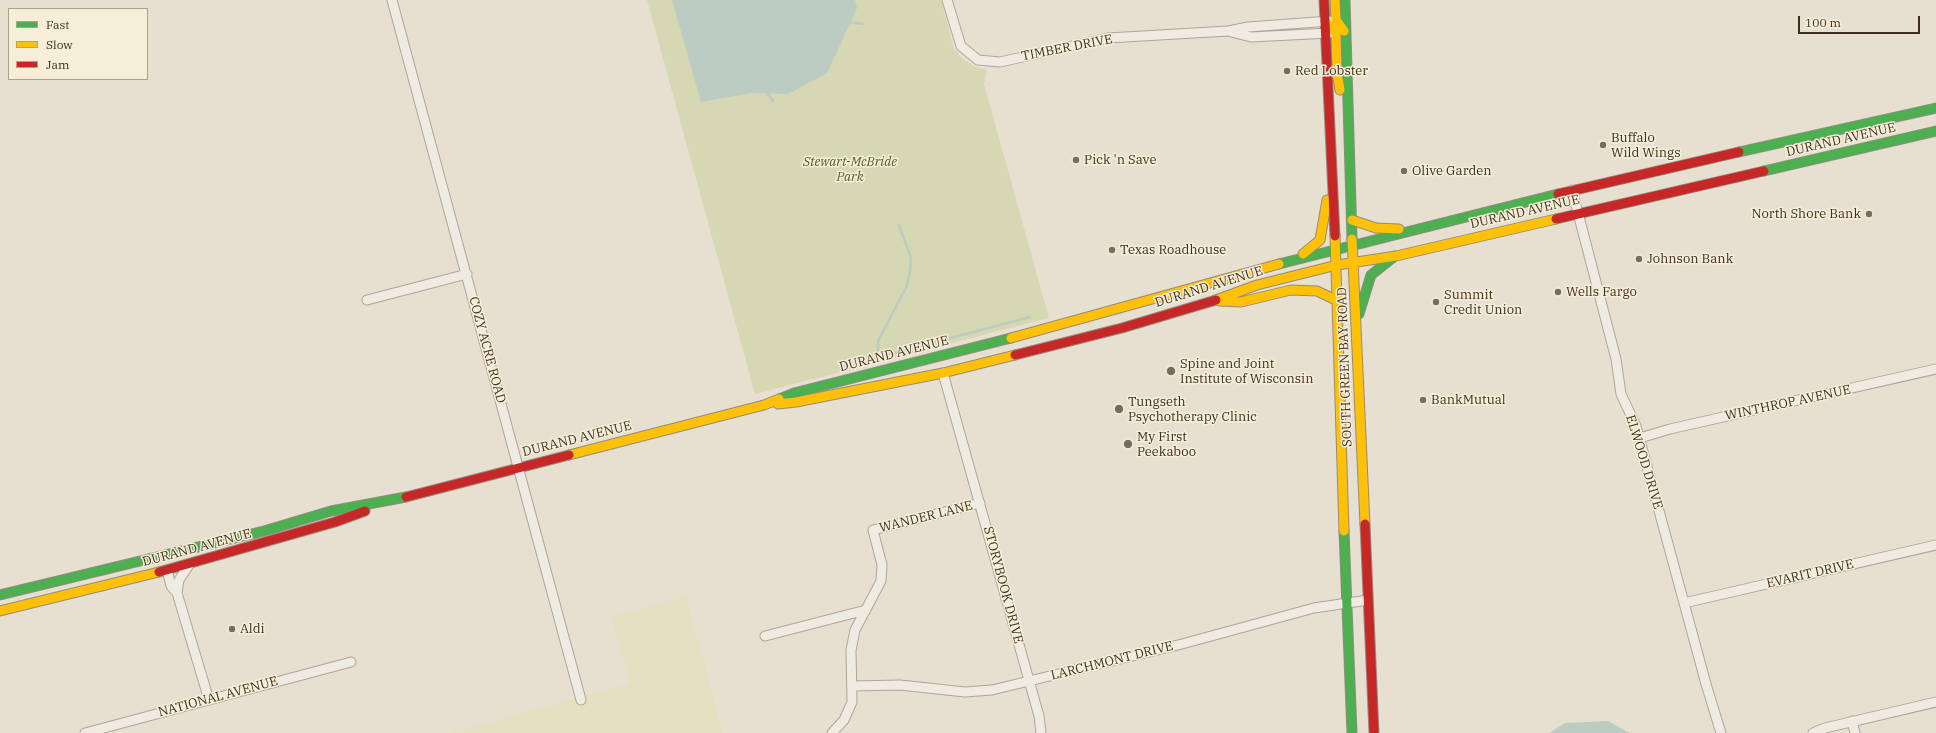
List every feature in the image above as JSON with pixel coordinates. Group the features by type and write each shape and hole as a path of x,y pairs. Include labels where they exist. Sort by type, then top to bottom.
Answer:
{"main road":[{"name":"SOUTH GREEN BAY ROAD","path":"1324,0 1337,265 1346,603 1352,733"},
{"path":"1335,0 1336,20 1346,33"},
{"name":"SOUTH GREEN BAY ROAD","path":"1345,0 1356,322 1374,733"},
{"path":"1325,21 1336,33 1337,72 1349,133"},
{"name":"DURAND AVENUE","path":"0,595 264,531 331,511 397,499 764,405 794,393 1010,338 1125,305 1415,229 1572,190 1936,108"},
{"name":"DURAND AVENUE","path":"764,405 796,402 943,373 1122,328 1215,301 1257,285 1337,265 1396,256 1578,212 1936,131"},
{"path":"1295,260 1315,246 1320,240 1332,166"},
{"path":"1352,220 1376,228 1415,229"},
{"path":"1356,322 1371,275 1396,256"},
{"path":"1215,301 1241,302 1291,290 1317,291 1338,301"},
{"path":"1122,328 1115,326 1112,319 1115,314 1125,305"},
{"path":"1068,341 1074,332 1079,319"},
{"name":"DURAND AVENUE","path":"0,611 189,565 335,522 397,499"},
{"path":"167,570 174,561 195,554 209,544"}],"street":[{"name":"COZY ACRE ROAD","path":"392,0 581,700"},
{"name":"TIMBER DRIVE","path":"947,0 961,46 978,60 1000,62 1108,38 1228,32 1248,27 1346,20"},
{"name":"TIMBER DRIVE","path":"1228,32 1251,37 1346,33"},
{"name":"ELWOOD DRIVE","path":"1572,190 1616,359 1621,394 1640,438 1706,684 1721,733"},
{"path":"367,300 467,274"},
{"name":"WINTHROP AVENUE","path":"1640,438 1670,429 1936,369"},
{"name":"STORYBOOK DRIVE","path":"943,373 1039,716 1041,733"},
{"name":"WANDER LANE","path":"832,733 844,720 852,702 852,640 855,630 878,589 882,573 881,556 874,530 980,503"},
{"name":"EVARIT DRIVE","path":"1684,603 1936,545"},
{"path":"177,593 179,580 189,565"},
{"path":"167,570 171,586 177,593 209,700"},
{"name":"LARCHMONT DRIVE","path":"853,686 900,685 964,692 992,690 1182,644 1314,608 1368,600"},
{"path":"765,636 866,610"},
{"name":"NATIONAL AVENUE","path":"85,733 351,662"},
{"path":"1813,733 1825,728 1852,721 1936,702"},
{"path":"1852,721 1855,733"}],"shaded area":[{"path":"672,0 855,0 857,8 827,73 788,94 751,93 701,102"},
{"path":"686,596 723,733 449,733 630,684 611,617"},
{"path":"1608,721 1630,733 1549,733 1565,723"}],"green space":[{"name":"Stewart-McBride Park","path":"647,0 941,0 954,49 964,60 976,67 987,70 984,84 1049,318 755,394"}],"waterway":[{"path":"848,22 863,24"},
{"path":"767,92 773,101"},
{"path":"899,225 911,258 910,271 907,286 878,341 878,357 1030,317"}],"traffic: fast":[{"path":"1345,0 1352,239"},
{"path":"1739,152 1936,108"},
{"path":"1764,171 1936,131"},
{"path":"1279,264 1558,194"},
{"path":"1359,314 1371,275 1395,256"},
{"path":"779,399 794,393 1011,338"},
{"path":"0,595 264,531 331,511 406,497"},
{"path":"1344,531 1352,733"}],"traffic: slow":[{"path":"1335,0 1336,20 1344,31"},
{"path":"1325,21 1336,33 1337,72 1340,90"},
{"path":"1303,254 1320,240 1327,200"},
{"path":"1216,300 1257,285 1337,265 1396,256 1556,219"},
{"path":"1352,220 1376,228 1399,229"},
{"path":"1335,236 1344,531"},
{"path":"1352,239 1365,524"},
{"path":"1011,338 1279,264"},
{"path":"1220,301 1241,302 1291,290 1317,291 1338,301"},
{"path":"778,404 796,402 943,373 1015,355"},
{"path":"569,455 764,405 779,399"},
{"path":"0,611 159,572"}],"traffic: jam":[{"path":"1324,0 1335,236"},
{"path":"1558,194 1739,152"},
{"path":"1556,219 1764,171"},
{"path":"1015,355 1122,328 1216,300"},
{"path":"406,497 569,455"},
{"path":"159,572 335,522 365,511"},
{"path":"1365,524 1374,733"}],"place":[{"name":"Red Lobster","path":"1287,71"},
{"name":"Buffalo Wild Wings","path":"1603,145"},
{"name":"Pick 'n Save","path":"1076,160"},
{"name":"Olive Garden","path":"1404,171"},
{"name":"North Shore Bank","path":"1869,214"},
{"name":"Texas Roadhouse","path":"1112,250"},
{"name":"Johnson Bank","path":"1639,259"},
{"name":"Wells Fargo","path":"1558,292"},
{"name":"Summit Credit Union","path":"1436,302"},
{"name":"Spine and Joint Institute of Wisconsin","path":"1171,371"},
{"name":"BankMutual","path":"1423,400"},
{"name":"Tungseth Psychotherapy Clinic","path":"1119,409"},
{"name":"My First Peekaboo","path":"1128,444"},
{"name":"Aldi","path":"232,629"}]}
